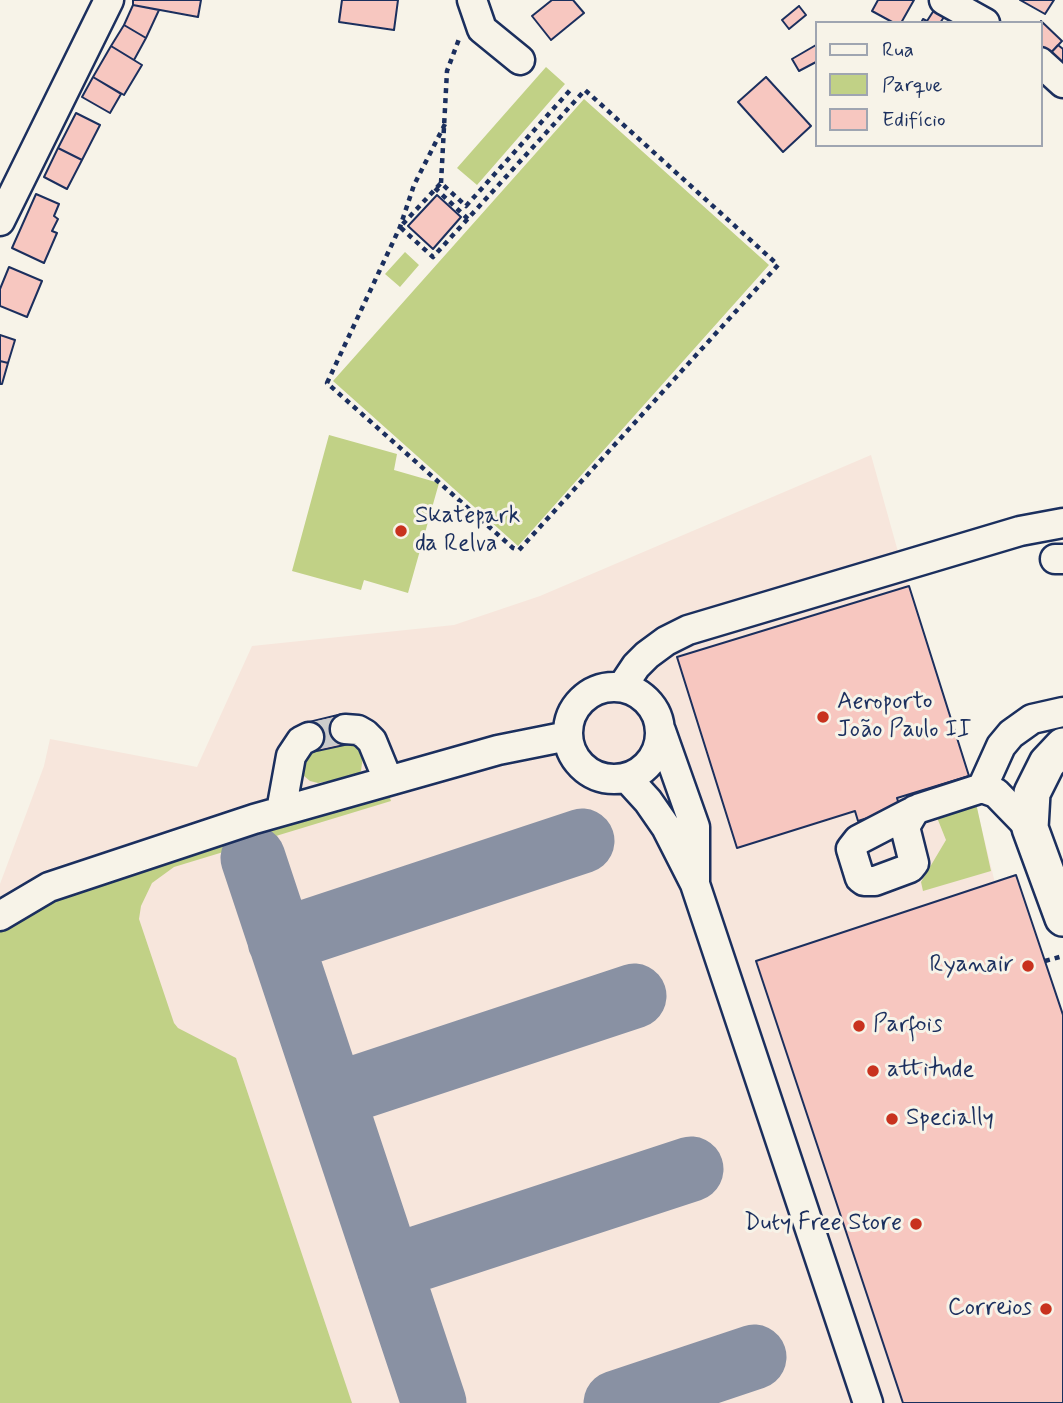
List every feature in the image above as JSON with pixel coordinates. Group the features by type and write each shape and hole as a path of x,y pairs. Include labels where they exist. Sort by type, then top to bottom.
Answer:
{"main road":[{"path":"1063,746 1048,763 1032,793 1030,828 1063,918"}],"street":[{"path":"0,222 109,0"},
{"path":"944,0 981,21"},
{"path":"474,5 482,29 520,60"},
{"path":"1042,64 1063,83"},
{"path":"622,687 647,655 688,630 1020,531 1063,523"},
{"path":"935,569 1048,537 1060,552"},
{"path":"661,731 657,751 645,768 627,778 606,779 587,771 573,755 568,736 571,715 583,698 602,688 622,687 641,695 655,711 695,827 695,884"},
{"path":"982,788 1002,746 1011,734 1032,719 1063,712"},
{"path":"345,729 358,730 372,741 388,780"},
{"path":"0,916 49,887 281,811 498,750 568,736"},
{"path":"281,811 291,756 301,740 309,737"},
{"path":"627,778 648,801 666,827 695,884 868,1403"},
{"path":"915,810 982,788 996,793 1030,828"}],"path":[{"path":"400,227 440,183 447,71 474,5"},
{"path":"440,183 466,206 572,88"},
{"path":"400,227 433,257 585,90 778,265 519,550 513,548 327,383 400,227 414,185 445,124"},
{"path":"435,188 468,219"},
{"path":"1045,961 1063,956"}],"shaded area":[{"name":"Aeroporto João Paulo II","path":"871,455 902,566 969,776 995,883 1063,1403 0,1403 0,884 44,766 50,739 197,767 252,646 454,625 540,596"}],"green space":[{"path":"546,67 565,84 477,185 457,168"},
{"path":"584,99 769,265 518,546 333,381"},
{"path":"405,252 419,265 400,287 385,274"},
{"path":"329,435 397,454 394,470 439,483 408,593 364,580 361,590 292,571"},
{"path":"355,745 363,756 361,771 356,776 318,783 304,776 301,769 306,756 312,752"},
{"path":"389,795 391,801 174,867 152,883 141,906 139,919 174,1023 178,1028 236,1058 352,1403 0,1403 0,931 15,918 53,897 259,829"},
{"path":"976,803 991,871 923,891 921,882 946,840 936,815"}],"building":[{"path":"133,0 201,0 198,17 133,5"},
{"path":"342,0 398,0 394,30 339,22"},
{"path":"552,0 573,0 584,13 551,40 532,16"},
{"path":"878,0 914,0 902,21 890,21 872,11"},
{"path":"1020,0 1054,0 1045,14"},
{"path":"133,5 159,10 146,38 124,25"},
{"path":"799,6 806,15 789,29 782,20"},
{"path":"936,7 946,14 941,21 927,21"},
{"path":"1042,22 1062,41 1046,58 1042,54"},
{"path":"124,25 146,38 134,60 111,46"},
{"path":"1058,45 1063,49 1063,73 1046,58"},
{"path":"111,46 142,65 124,95 93,77"},
{"path":"814,46 814,63 799,71 792,59"},
{"path":"93,77 121,94 110,113 82,97"},
{"path":"766,77 811,126 783,152 738,102"},
{"path":"76,113 100,125 82,160 58,148"},
{"path":"58,148 82,160 67,189 44,177"},
{"path":"36,194 59,204 54,216 58,219 52,231 57,233 44,263 12,248"},
{"path":"437,195 461,217 433,249 408,226"},
{"path":"9,267 42,281 27,317 0,306 0,289"},
{"path":"0,335 15,340 8,363 0,361"},
{"path":"0,361 8,363 2,384 0,384"},
{"name":"Aeroporto João Paulo II","path":"909,586 969,776 897,798 900,808 858,821 855,811 737,848 677,657"},
{"path":"342,714 349,744 312,752 305,723"},
{"path":"1016,875 1063,1015 1063,1403 903,1403 756,961"}],"taxiway":[{"path":"280,941 582,841"},
{"path":"253,858 434,1403"},
{"path":"332,1096 634,996"},
{"path":"389,1268 691,1169"},
{"path":"616,1403 754,1357"}],"tunnel":[{"path":"309,737 345,729"}],"place":[{"name":"Skatepark da Relva","path":"401,531"},
{"name":"Aeroporto João Paulo II","path":"823,717"},
{"name":"Ryanair","path":"1028,966"},
{"name":"Parfois","path":"859,1026"},
{"name":"attitude","path":"873,1071"},
{"name":"Specially","path":"892,1119"},
{"name":"Duty Free Store","path":"916,1224"},
{"name":"Correios","path":"1046,1309"}]}
